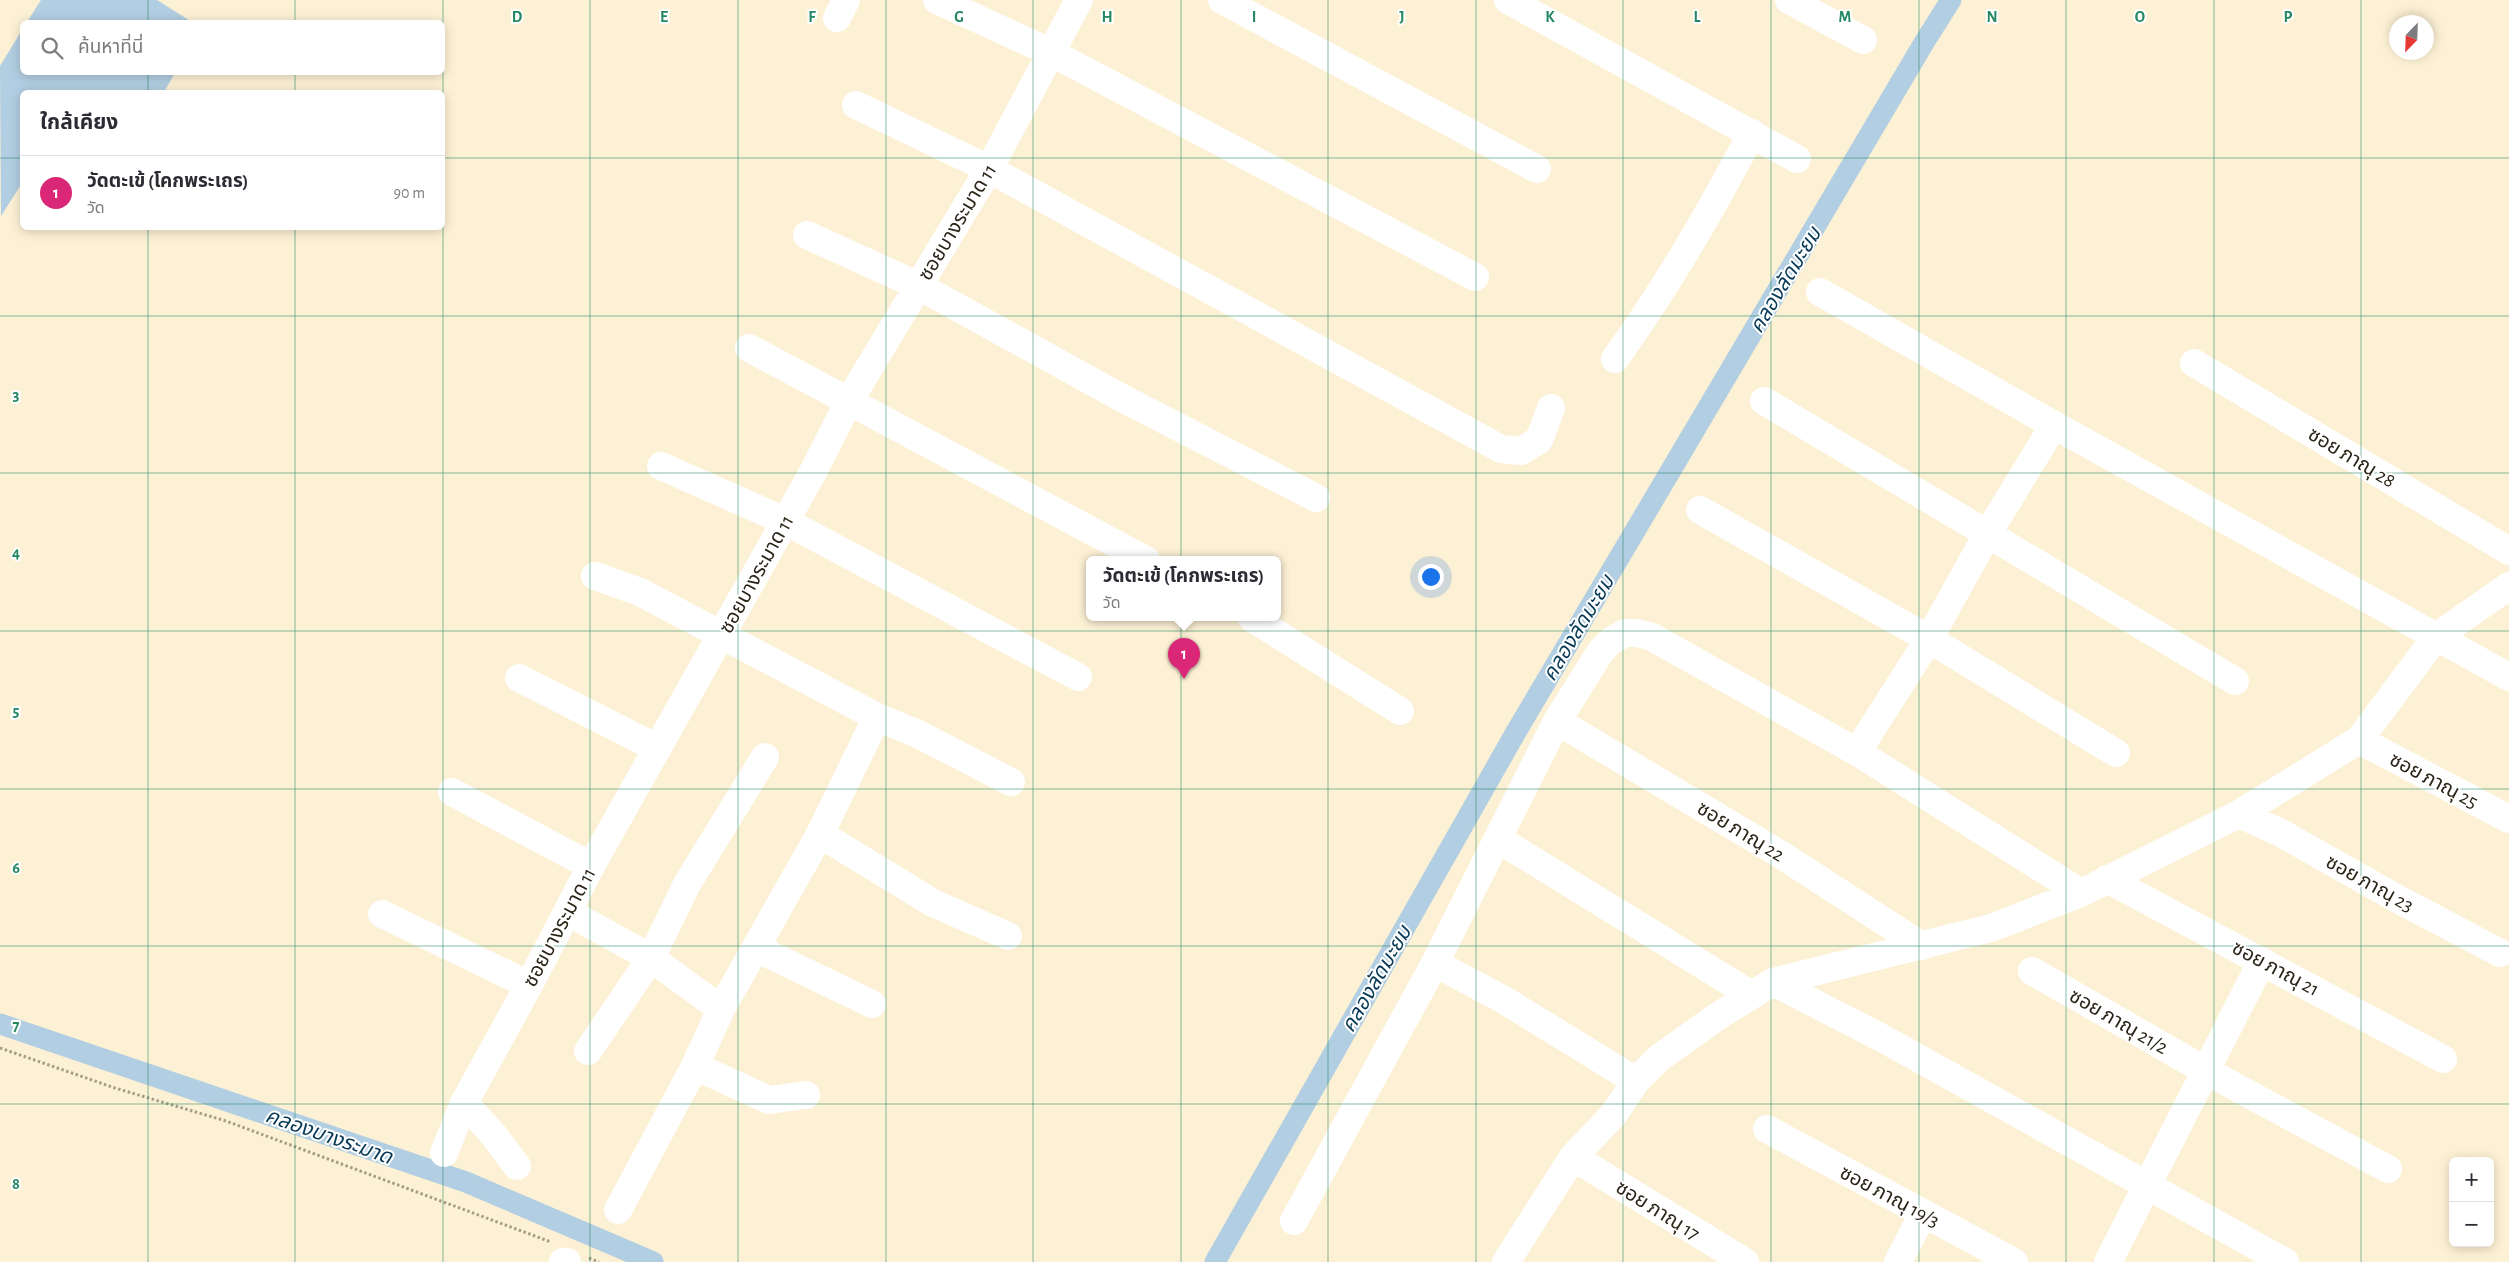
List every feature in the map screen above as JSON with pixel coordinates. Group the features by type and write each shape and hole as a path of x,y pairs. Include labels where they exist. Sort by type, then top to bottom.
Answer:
{"street":[{"path":"937,0 1052,53 1475,277"},
{"name":"ซอยบางระมาด 11","path":"444,1153 464,1103 529,985 591,866 723,635 849,400 989,169 1079,0"},
{"path":"1222,0 1537,168"},
{"path":"1508,0 1797,159"},
{"path":"1789,0 1863,40"},
{"path":"856,105 989,169 1501,449 1521,451 1539,440 1551,408"},
{"path":"1615,360 1659,298 1705,223 1752,133"},
{"path":"807,235 919,286 1120,397 1316,498"},
{"path":"1820,292 2054,425 2509,677"},
{"path":"749,348 1139,556"},
{"name":"ซอย ภาณุ 28","path":"2194,363 2509,551"},
{"path":"1764,401 2235,681"},
{"path":"1858,752 1929,639 1988,533 2054,425"},
{"path":"661,466 785,521 1078,677"},
{"path":"1700,510 1929,639 2116,753"},
{"path":"596,576 640,592 877,717 918,734 1011,782"},
{"path":"1506,1262 1573,1157 1614,1114 1636,1081 1659,1058 1762,988 1991,928 2081,892 2239,814 2359,740 2436,636 2509,586"},
{"path":"1257,621 1400,711"},
{"path":"1294,1221 1435,963 1557,721 1601,651 1611,641 1626,633 1637,633 1652,637 1858,752 2081,892"},
{"path":"519,678 657,748"},
{"path":"618,1210 695,1066 722,1009 820,834 877,717"},
{"name":"ซอย ภาณุ 22","path":"1557,721 1771,849 1922,946"},
{"name":"ซอย ภาณุ 25","path":"2359,740 2509,819"},
{"path":"588,1050 652,958 687,884 765,756"},
{"path":"452,792 591,866"},
{"name":"ซอย ภาณุ 23","path":"2239,814 2281,833 2396,898 2500,953"},
{"path":"820,834 933,902 1008,936"},
{"path":"1498,840 1762,988 1882,1038 2285,1262"},
{"name":"ซอย ภาณุ 21","path":"2107,879 2443,1060"},
{"path":"568,912 652,958 722,1009"},
{"path":"382,914 529,985"},
{"path":"756,948 872,1004"},
{"path":"2108,1262 2262,961"},
{"path":"1435,963 1504,1000 1636,1081"},
{"name":"ซอย ภาณุ 21/2","path":"2032,970 2206,1071 2388,1169"},
{"path":"695,1066 769,1100 806,1095"},
{"path":"464,1103 492,1133 517,1166"},
{"name":"ซอย ภาณุ 19/3","path":"1767,1129 2014,1262"},
{"name":"ซอย ภาณุ 17","path":"1573,1157 1709,1253 1744,1262"},
{"path":"1898,1262 1923,1214"}],"path":[{"path":"0,1048 115,1088 226,1121 566,1256 599,1262"}],"water":[{"path":"41,0 157,0 189,20 28,20"},
{"path":"20,33 20,75 174,75 165,90 20,90 20,186 1,216 0,66"}],"waterway":[{"name":"คลองลัดมะยม","path":"1215,1262 1516,732 1951,0"},
{"name":"คลองบางระมาด","path":"0,1024 466,1182 653,1262"}],"place":[{"name":"วัดตะเข้ (โคกพระเถร)","path":"1184,679"}]}
